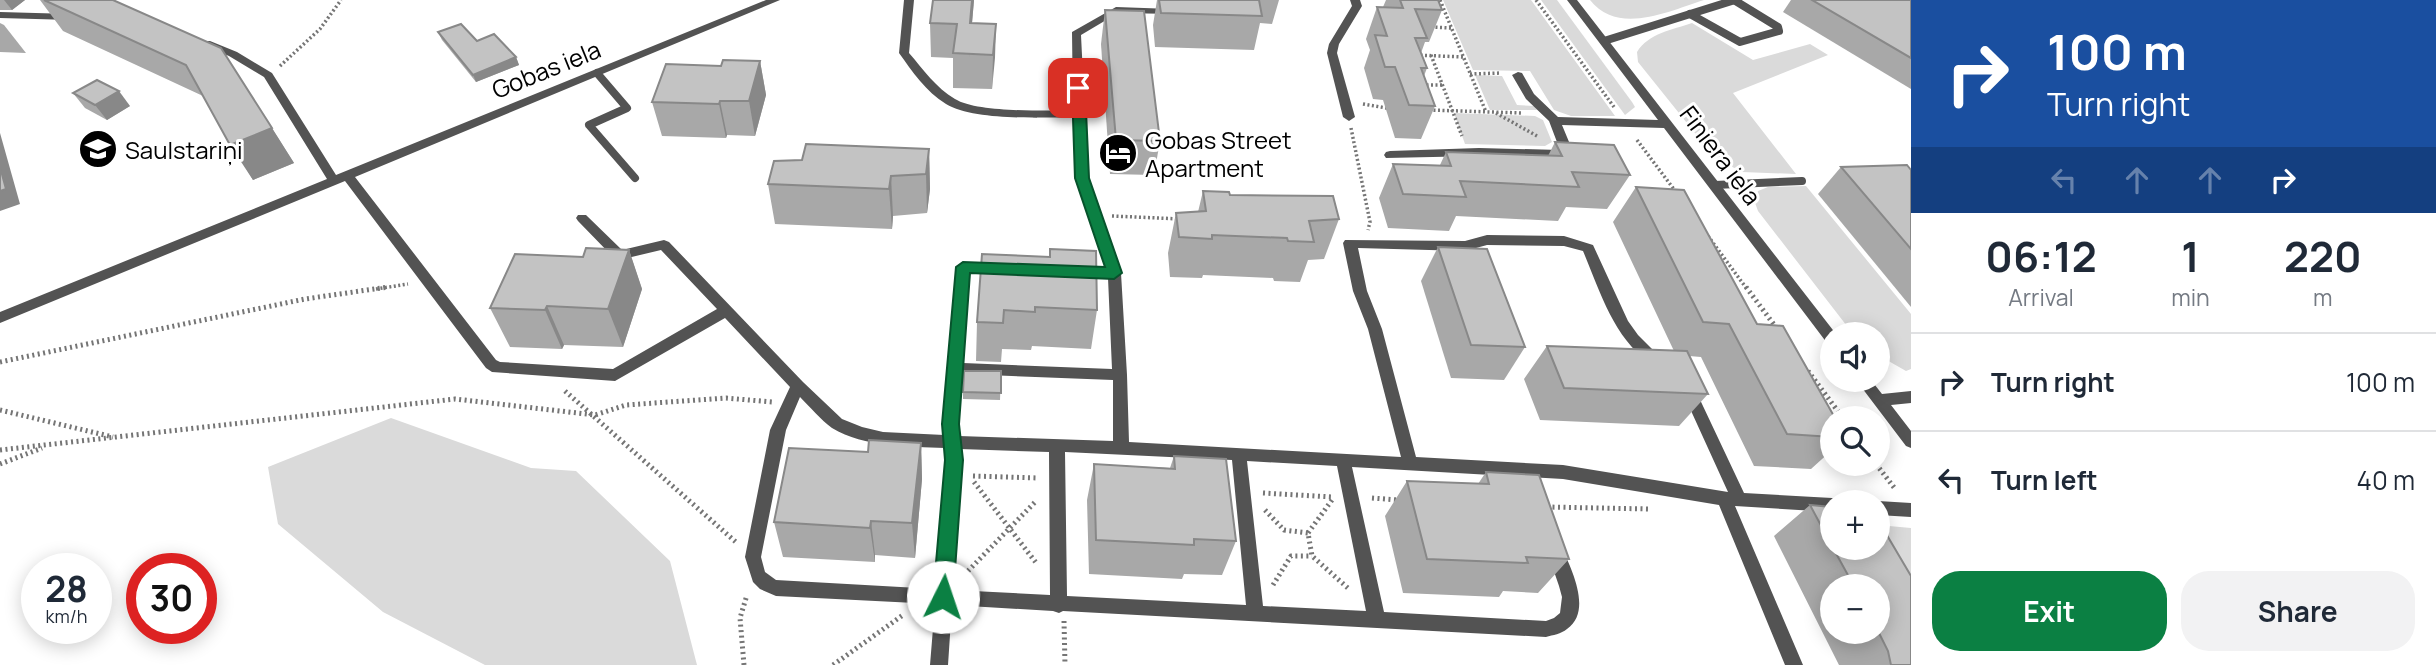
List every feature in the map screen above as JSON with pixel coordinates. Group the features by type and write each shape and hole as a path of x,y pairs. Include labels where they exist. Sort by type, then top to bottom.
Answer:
{"street":[{"name":"Gobas iela","path":"0,317 775,0"},
{"path":"909,0 904,53 938,95 952,105 970,110 1079,115"},
{"path":"1349,117 1332,53 1334,44 1357,6 1355,0"},
{"name":"Finiera iela","path":"1572,0 1820,323"},
{"path":"1121,448 1114,273 1082,178 1076,34 1116,10 1190,13"},
{"path":"0,15 84,18"},
{"path":"196,39 233,54 268,75 340,178 427,281 491,364 500,369 615,375 727,310"},
{"path":"1390,155 1469,152 1568,154 1553,118 1530,96 1518,75"},
{"path":"1553,118 1668,124"},
{"path":"582,218 619,255 664,245 798,386 837,423 860,433 883,438 1057,448 1121,448 1563,472 1732,499 1820,504"},
{"path":"1410,463 1375,329 1360,291 1350,243 1465,246 1487,240 1564,241 1588,248 1628,334 1644,353 1666,364"},
{"path":"939,665 935,597 954,460 950,424 963,267 1018,270"},
{"path":"1059,271 1114,273"},
{"path":"955,368 1119,375"},
{"path":"1685,383 1794,665"},
{"path":"798,386 778,430 754,564 765,584 776,588 1377,621 1557,627 1567,619 1572,608 1570,594 1549,532"},
{"path":"1872,392 1911,442"},
{"path":"1878,400 1911,397"},
{"path":"1057,448 1059,605"},
{"path":"1239,455 1255,613"},
{"path":"1343,460 1343,497 1377,621"},
{"path":"1529,470 1541,507"},
{"path":"1890,509 1911,510"}],"lane":[{"path":"1604,41 1734,0 1778,27 1779,31 1740,41 1690,14"},
{"path":"597,73 627,108 589,125 635,178"},
{"path":"1715,185 1802,181"}],"path":[{"path":"268,75 320,29 341,0"},
{"path":"1432,1 1440,0 1486,112"},
{"path":"1536,0 1678,196"},
{"path":"1423,27 1451,28"},
{"path":"1408,55 1463,57"},
{"path":"1431,55 1469,152"},
{"path":"1470,74 1518,75"},
{"path":"1419,84 1442,85"},
{"path":"1357,100 1374,108 1400,109"},
{"path":"1426,110 1494,112 1553,118"},
{"path":"1494,112 1568,154"},
{"path":"1349,117 1370,222 1367,235 1350,243"},
{"path":"1095,215 1192,219"},
{"path":"1703,229 1785,341"},
{"path":"0,362 305,299 427,281"},
{"path":"1802,363 1834,406"},
{"path":"540,372 595,415 754,564 740,618 744,665"},
{"path":"0,450 455,399 595,415 626,405 726,398 790,403"},
{"path":"0,410 118,438"},
{"path":"0,464 50,445"},
{"path":"1039,565 969,476 1057,479"},
{"path":"832,665 848,650 935,597 1057,479"},
{"path":"1243,492 1405,500"},
{"path":"1243,492 1256,500 1284,530 1308,533"},
{"path":"1308,533 1343,497"},
{"path":"1541,507 1662,509"},
{"path":"1308,533 1312,556 1352,592"},
{"path":"1255,613 1291,556 1312,556"},
{"path":"1059,605 1064,615 1065,665"}],"shaded area":[{"path":"1443,0 1531,0 1615,116 1571,116 1554,110 1530,71 1473,70"},
{"path":"1541,0 1557,0 1635,107 1625,115"},
{"path":"1590,0 1704,0 1660,14 1629,19 1602,11"},
{"path":"1692,23 1753,60 1810,44 1828,55 1733,93 1796,174 1742,172 1715,158 1638,62 1637,52 1648,40"},
{"path":"1475,75 1502,76 1517,105 1535,106 1537,110 1490,110"},
{"path":"1454,113 1535,116 1543,120 1552,142 1545,146 1465,144"},
{"path":"1806,186 1911,314 1911,369 1906,371 1890,362 1890,322 1844,322 1758,211 1754,200 1758,191 1768,187"},
{"path":"391,418 531,468 576,471 670,561 697,665 485,665 383,612 278,524 268,467"},
{"path":"1890,526 1911,528 1911,587 1890,548"}],"building":[{"path":"44,0 113,0 221,48 272,128 230,145 186,65"},
{"path":"933,0 972,0 970,23 996,24 993,55 953,53 957,24 930,23"},
{"path":"1159,0 1259,0 1262,16 1161,13"},
{"path":"1400,0 1438,0 1442,10 1415,9 1427,38 1415,38 1427,68 1421,68 1435,106 1409,105 1395,67 1385,67 1375,35 1387,36 1377,7 1403,8"},
{"path":"1812,0 1911,0 1911,58"},
{"path":"1105,10 1144,11 1160,141 1116,140"},
{"path":"461,24 477,41 494,34 516,57 473,75 438,32"},
{"path":"723,60 760,61 749,101 720,101 719,104 652,102 666,64 721,66"},
{"path":"97,80 119,91 95,105 73,93"},
{"path":"1555,142 1614,145 1630,175 1572,172 1579,187 1460,181 1466,197 1403,194 1393,164 1451,166 1446,152 1562,156"},
{"path":"806,144 929,149 926,174 891,176 889,189 768,184 774,161 802,160"},
{"path":"1907,165 1911,170 1911,249 1841,167"},
{"path":"0,167 6,189 0,191"},
{"path":"1636,187 1684,190 1757,324 1783,326 1828,406 1820,406 1820,436 1787,434 1729,324 1703,322"},
{"path":"1203,191 1229,192 1230,195 1333,196 1339,219 1309,221 1314,242 1288,241 1287,238 1212,235 1212,239 1179,237 1176,213 1206,211"},
{"path":"1438,247 1487,249 1525,347 1471,345"},
{"path":"586,248 629,250 608,309 547,306 545,310 490,308 515,254 583,257"},
{"path":"1050,249 1096,251 1097,310 1035,307 1035,312 1004,310 1003,323 977,322 982,254 1050,257"},
{"path":"1547,346 1687,351 1708,394 1564,388"},
{"path":"964,371 1001,371 1001,393 963,392"},
{"path":"869,440 921,443 912,523 871,521 870,528 774,522 789,448 868,452"},
{"path":"1174,456 1226,459 1236,541 1194,539 1194,545 1096,540 1094,464 1175,469"},
{"path":"1486,472 1539,475 1569,559 1526,557 1528,563 1427,559 1407,481 1489,484"},
{"path":"1810,505 1820,506 1820,524"},
{"path":"1890,540 1911,576 1911,665 1891,665 1884,644 1890,644 1890,574 1847,574 1840,560 1890,560"}],"place":[{"name":"Saulstariņi","path":"98,149"},
{"name":"Gobas Street Apartment","path":"1118,153"}],"route":[{"path":"943,597 954,460 950,424 963,267 1114,273 1082,178 1078,88"}]}
